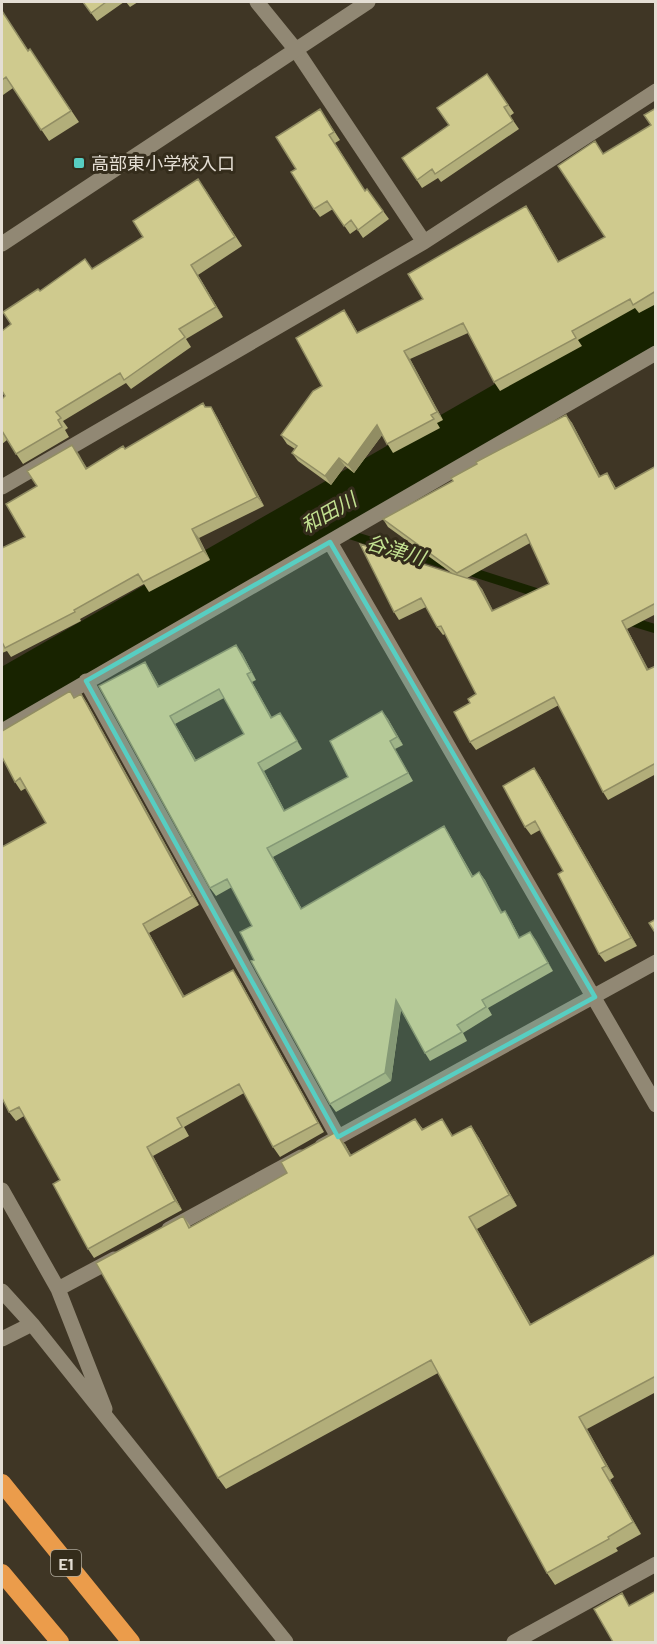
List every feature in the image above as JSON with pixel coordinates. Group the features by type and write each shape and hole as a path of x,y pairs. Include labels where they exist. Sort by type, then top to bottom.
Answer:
{"highway":[{"name":"E1","path":"2,1483 131,1642"},
{"path":"2,1573 60,1642"}],"street":[{"path":"257,2 296,50 424,242"},
{"path":"2,244 368,2"},
{"path":"2,487 424,242 656,91"},
{"path":"2,730 656,353"},
{"path":"330,542 656,1105"},
{"path":"86,681 338,1137"},
{"path":"152,1238 656,962"},
{"path":"2,1190 58,1289 110,1423"},
{"path":"58,1289 131,1250"},
{"path":"2,1291 32,1324 286,1642"},
{"path":"2,1339 32,1324"},
{"path":"514,1642 656,1564"}],"highlighted area":[{"path":"330,542 595,997 338,1137 86,681"}],"building":[{"path":"83,2 106,2 91,13"},
{"path":"2,11 71,111 41,130 6,77 2,80"},
{"path":"487,74 508,105 504,107 513,121 435,174 432,169 417,180 402,158 449,125 437,108"},
{"path":"656,108 656,291 633,305 630,299 572,331 576,338 494,382 463,323 404,351 437,412 431,415 434,419 387,444 377,425 348,465 339,458 325,476 292,453 297,446 281,435 313,391 322,386 296,338 344,310 357,333 423,299 408,274 526,206 558,262 605,237 558,166 595,141 603,154 651,125 644,115"},
{"path":"320,109 334,132 329,135 365,191 367,189 383,211 358,230 351,220 344,226 327,201 314,209 291,172 296,169 276,137"},
{"path":"198,179 235,237 191,265 216,307 179,329 185,337 124,380 120,373 56,412 61,418 58,420 62,427 16,454 2,431 2,399 5,396 2,391 2,331 11,324 3,312 38,289 40,291 85,259 92,269 143,237 133,221"},
{"path":"203,403 205,407 211,407 257,497 192,529 203,551 143,582 138,574 74,610 75,612 5,648 2,642 2,548 25,537 6,504 37,486 27,471 72,445 86,469 123,446 125,449"},
{"path":"566,415 599,477 607,473 615,489 656,466 656,603 622,621 647,670 656,666 656,763 603,792 554,697 470,742 454,712 470,703 468,699 476,694 441,626 437,627 421,598 394,612 360,544 476,581 492,611 549,584 526,534 457,573 383,519 453,481 451,478 477,464 476,462"},
{"path":"236,645 251,672 247,674 271,718 280,713 297,741 258,763 284,811 348,777 330,741 382,711 397,737 390,741 408,773 267,848 301,909 444,826 472,877 479,872 501,913 505,911 519,938 530,932 548,963 482,1000 486,1007 457,1025 462,1032 425,1053 396,1000 385,1073 330,1104 251,961 254,960 240,932 252,926 227,879 210,888 99,686 145,662 158,687","holes":["219,689 244,734 195,761 170,716"]},
{"path":"70,691 74,698 81,694 192,896 143,924 183,997 233,970 318,1123 273,1147 239,1084 177,1118 182,1127 147,1147 175,1201 88,1249 53,1184 60,1180 19,1107 9,1112 2,1098 2,847 46,823 20,778 15,782 2,757 2,731"},
{"path":"534,768 631,938 599,954 558,874 563,871 535,821 525,827 503,786"},
{"path":"656,919 656,934 649,923"},
{"path":"415,1119 422,1130 442,1119 452,1136 471,1126 509,1195 469,1217 530,1325 656,1254 656,1376 579,1417 606,1466 602,1468 633,1522 608,1537 609,1539 547,1573 431,1360 218,1478 96,1263 183,1216 189,1228 287,1173 281,1162 336,1132 350,1156"},
{"path":"656,1591 656,1642 613,1642 594,1609 622,1593 629,1606"}],"waterway":[{"name":"和田川","path":"2,700 656,325"},
{"name":"谷津川","path":"309,522 444,564"},
{"name":"谷津川","path":"466,570 544,595"},
{"name":"谷津川","path":"626,620 656,629"}],"place":[{"name":"高部東小学校入口","path":"79,163"}]}
